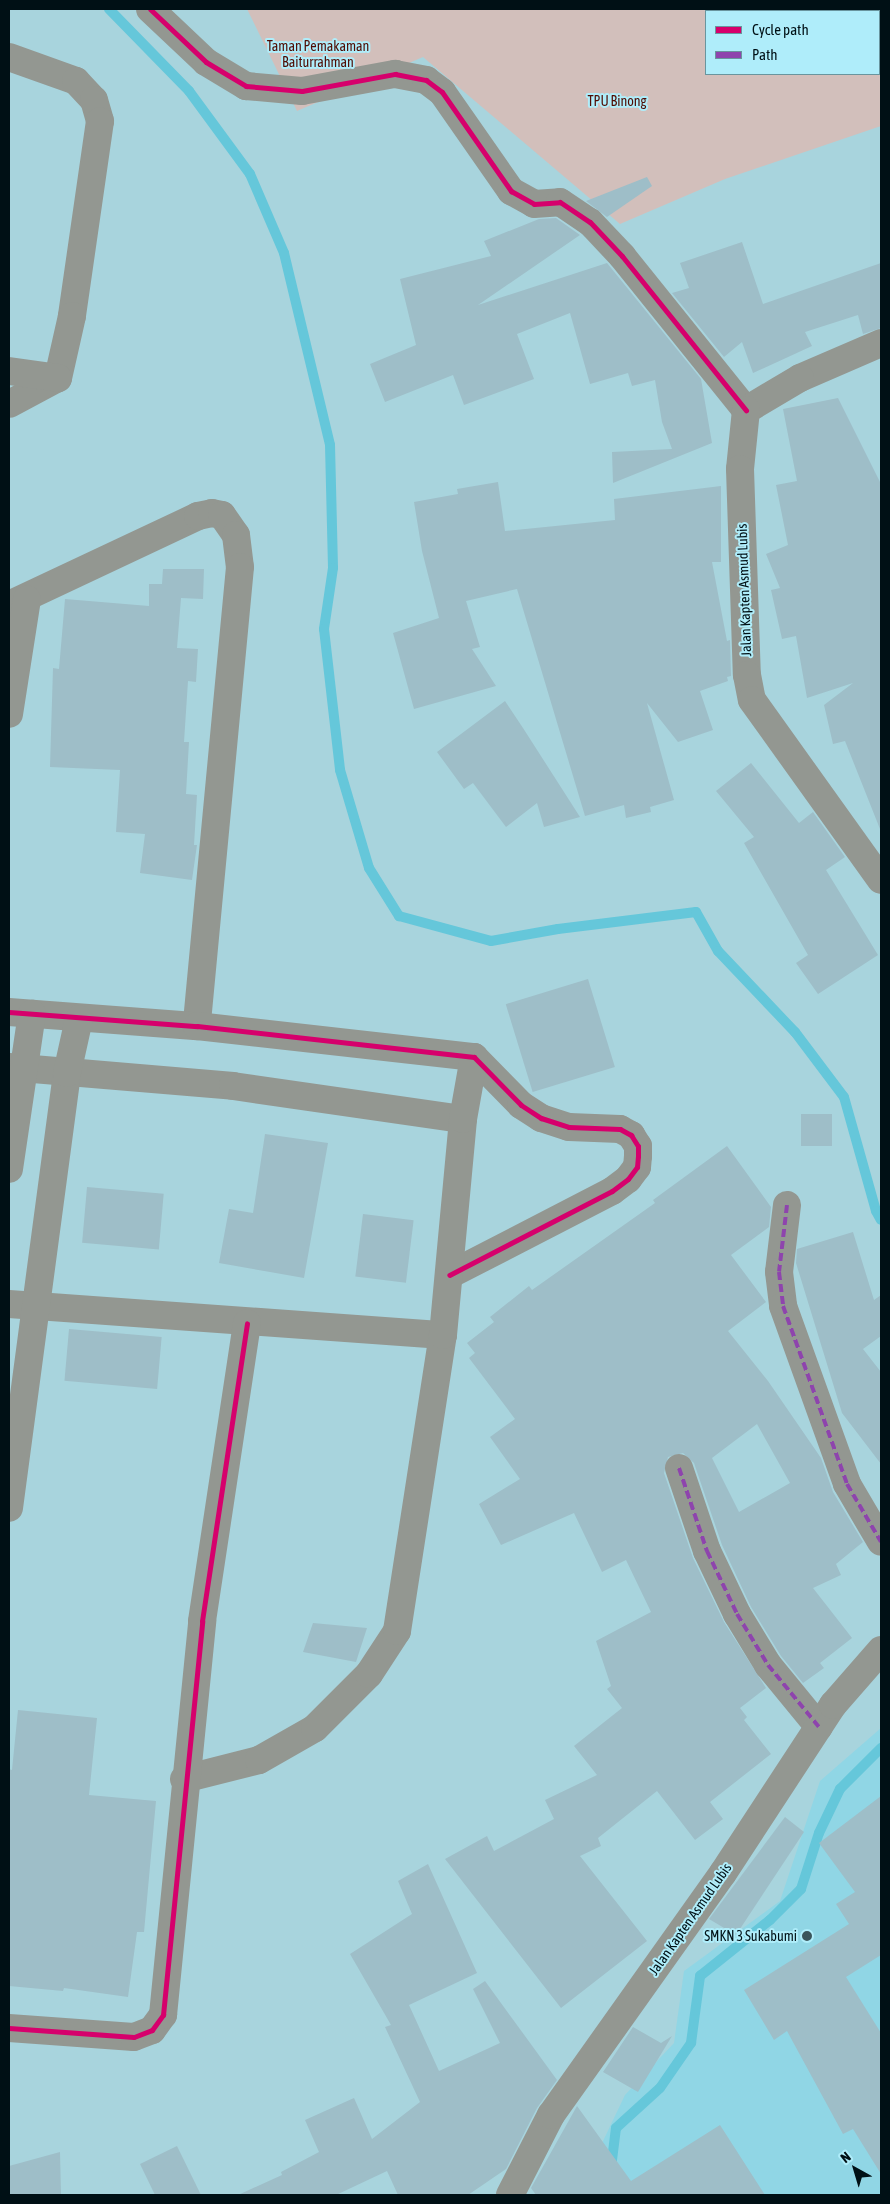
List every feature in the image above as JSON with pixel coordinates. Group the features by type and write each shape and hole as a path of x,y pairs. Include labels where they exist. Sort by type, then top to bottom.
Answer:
{"street":[{"path":"150,9 206,62 246,86 302,91 395,74 426,80 442,92 511,191 534,204 560,202 590,222 622,256 746,410 800,378 881,342"},
{"path":"9,57 76,82 94,100 99,110 100,121 72,316 58,378 9,404"},
{"path":"9,371 58,378"},
{"name":"Jalan Kapten Asmud Lubis","path":"746,410 740,469 747,675 752,700 881,880"},
{"path":"9,714 18,602 198,516 212,513 222,515 236,535 240,567 197,1026"},
{"path":"9,1169 20,1013 79,1019 197,1026 474,1057 521,1105 542,1118 569,1127 620,1129 631,1135 638,1146 638,1156 636,1167 628,1179 612,1191 449,1275"},
{"path":"9,1508 67,1073 79,1019"},
{"path":"184,1779 259,1760 315,1728 369,1674 397,1631 443,1335 463,1119 474,1057"},
{"path":"16,1068 233,1086 463,1119"},
{"path":"787,1205 779,1272 783,1306 847,1484 881,1542"},
{"path":"9,1304 35,1308 443,1335"},
{"path":"9,2028 134,2037 144,2034 158,2024 163,2015 184,1779 202,1621 247,1323"},
{"path":"679,1468 707,1551 737,1614 768,1666 819,1727"},
{"name":"Jalan Kapten Asmud Lubis","path":"510,2195 551,2115 723,1873 819,1727 856,1677 881,1650"}],"shaded area":[{"name":"SMKN 3 Sukabumi","path":"881,1728 881,2195 569,2195 582,2185 625,2095 674,2043 684,1971 780,1901 820,1781"}],"green space":[{"name":"TPU Binong","path":"247,9 881,9 881,126 725,179 620,224 423,57 297,111"}],"building":[{"path":"647,177 652,186 607,217 586,201"},
{"path":"556,218 580,235 478,305 607,263 701,379 712,443 613,483 612,452 672,449 662,422 655,380 632,386 628,373 590,384 570,313 517,334 534,379 464,405 453,375 385,402 370,364 416,345 400,279 491,256 484,241 539,219"},
{"path":"742,242 763,304 881,263 881,328 863,334 858,315 805,332 812,346 753,373 742,342 724,357 672,293 689,288 680,263"},
{"path":"838,398 881,484 880,829 845,741 833,744 824,705 853,683 807,698 796,636 782,639 771,590 780,588 766,554 788,545 776,485 797,481 783,409"},
{"path":"498,482 505,531 615,520 614,499 721,486 721,562 712,562 727,641 730,640 731,676 727,677 728,681 700,691 713,730 678,742 647,703 674,800 650,807 651,812 626,818 624,805 585,816 517,589 466,601 480,647 472,649 496,686 414,709 393,633 439,618 422,551 414,502 458,494 457,489"},
{"path":"163,569 204,569 203,599 181,598 177,648 198,649 196,682 188,681 184,742 189,742 186,794 197,795 194,845 197,845 192,880 140,873 145,834 116,832 120,770 50,767 53,668 59,669 65,599 149,606 149,584 162,584"},
{"path":"505,701 580,817 544,827 537,803 506,827 473,783 464,789 437,752"},
{"path":"751,763 799,823 813,812 845,857 826,870 878,955 818,994 796,963 808,955 744,843 754,837 716,791"},
{"path":"588,979 615,1067 533,1092 506,1004"},
{"path":"801,1114 832,1114 832,1146 801,1146"},
{"path":"265,1134 328,1143 304,1278 219,1263 229,1209 253,1213"},
{"path":"727,1146 771,1207 769,1227 731,1255 766,1302 728,1331 768,1381 821,1458 833,1492 863,1542 836,1564 841,1575 813,1588 852,1638 820,1663 824,1668 803,1683 781,1656 751,1607 722,1545 694,1463 683,1453 668,1457 664,1473 693,1558 724,1622 766,1688 740,1708 747,1717 744,1720 771,1754 710,1802 723,1819 695,1840 657,1791 598,1838 601,1846 580,1856 647,1941 561,2008 445,1859 487,1836 494,1851 554,1819 545,1800 597,1775 574,1746 622,1708 607,1689 611,1686 596,1641 651,1612 626,1560 602,1572 574,1513 501,1545 479,1504 520,1479 490,1437 515,1419 469,1358 475,1353 467,1343 494,1322 490,1317 529,1286 532,1290 655,1203 653,1200","holes":["757,1424 790,1483 739,1512 712,1458"]},
{"path":"87,1187 164,1194 159,1249 82,1243"},
{"path":"363,1214 414,1220 406,1283 355,1277"},
{"path":"853,1232 874,1300 881,1295 881,1336 863,1349 881,1372 881,1464 842,1413 796,1263 797,1249"},
{"path":"69,1329 162,1337 157,1389 64,1381"},
{"path":"313,1623 367,1628 356,1662 303,1652"},
{"path":"18,1710 97,1718 89,1795 156,1801 144,1932 137,1932 128,1997 64,1988 63,1991 9,1986 9,1769 12,1770"},
{"path":"881,1796 881,1955 846,1977 881,2033 881,2174 853,2129 843,2134 787,2031 774,2040 744,1990 849,1924 836,1904 855,1892 819,1843"},
{"path":"785,1817 804,1832 736,1935 709,1919"},
{"path":"428,1864 477,1973 409,2005 439,2071 500,2043 473,1989 485,1981 557,2080 537,2108 506,2169 468,2195 398,2195 387,2171 336,2195 238,2195 282,2175 281,2172 319,2152 305,2120 354,2098 372,2139 420,2102 385,2027 391,2025 350,1954 412,1914 398,1881"},
{"path":"633,2027 661,2043 672,2036 638,2092 603,2072"},
{"path":"577,2106 631,2181 720,2125 765,2195 536,2195 531,2188"},
{"path":"177,2146 201,2195 155,2195 140,2164"},
{"path":"60,2152 61,2195 9,2195 9,2166"}],"waterway":[{"path":"109,9 189,91 250,174 284,253 330,445 333,568 324,629 340,770 369,868 399,916 491,941 558,929 696,912 718,951 795,1032 844,1097 876,1211 881,1220"},
{"path":"611,2168 616,2128 660,2088 691,2043 700,1976 770,1920 801,1889 819,1833 840,1789 881,1748"}],"marked path":[{"path":"787,1205 779,1272 783,1306 847,1484 881,1542"},
{"path":"679,1468 707,1551 737,1614 768,1665 819,1727"}],"cycle path":[{"path":"150,9 206,62 246,86 302,91 395,74 426,80 442,92 511,191 534,204 560,202 590,222 622,256 746,410"},
{"path":"9,1012 197,1026 474,1057 521,1105 541,1118 569,1127 620,1129 631,1135 638,1146 638,1156 637,1167 628,1179 612,1191 449,1275"},
{"path":"9,2028 134,2037 152,2030 163,2015 202,1621 247,1323"}],"place":[{"name":"SMKN 3 Sukabumi","path":"807,1936"}],"park label":[{"name":"Taman Pemakaman Baiturrahman","path":"318,54"}]}
